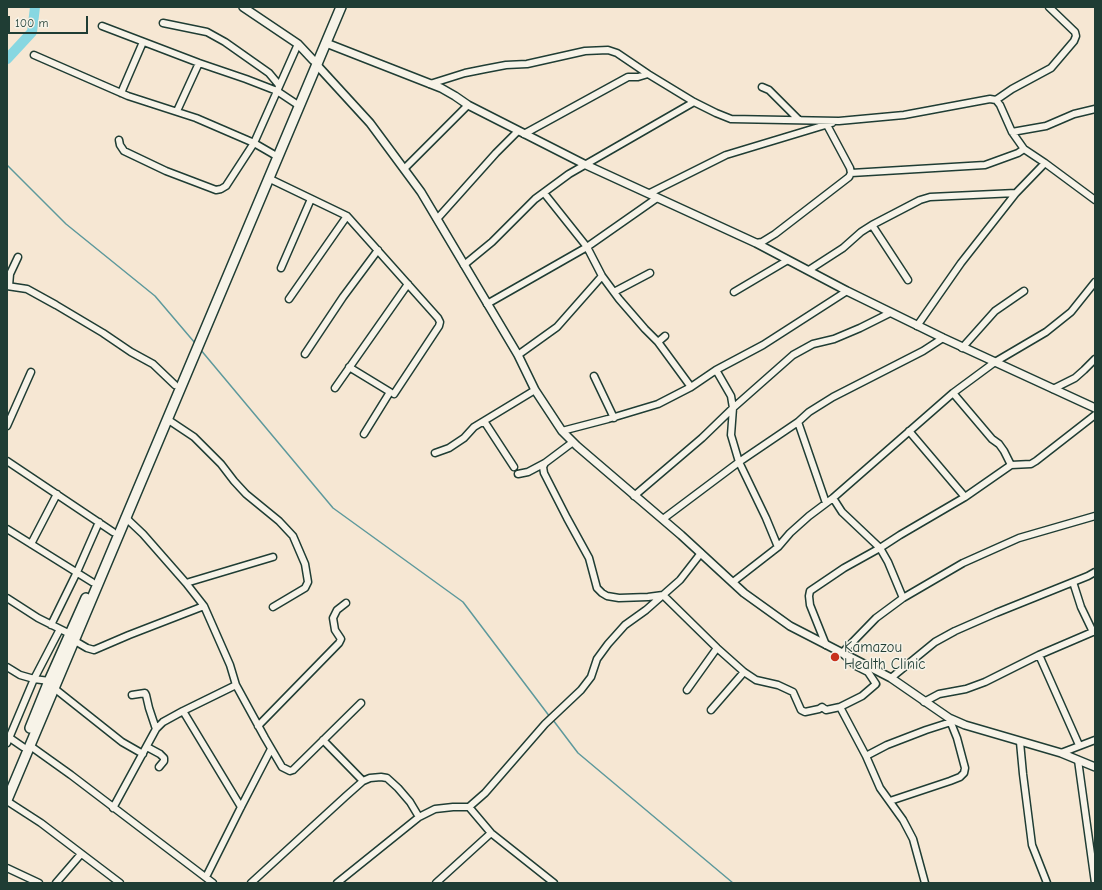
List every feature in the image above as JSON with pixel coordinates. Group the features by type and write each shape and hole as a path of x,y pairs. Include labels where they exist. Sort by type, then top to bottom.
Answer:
{"main road":[{"path":"7,800 26,746 51,684 73,637 167,419 268,178 336,7"},
{"path":"73,637 92,582 273,154 295,103 326,43 341,7"},
{"path":"7,785 26,746"}],"street":[{"path":"243,7 298,44 370,124 421,192 518,355 536,390 562,431 573,442 702,553 744,593 790,626 891,678 950,720 1061,753 1095,767"},
{"path":"996,100 1012,89 1051,68 1074,41 1076,36 1075,32 1049,7"},
{"path":"163,23 207,32 225,42 268,73 278,88 295,103"},
{"path":"102,26 199,63 278,88"},
{"path":"121,92 143,42"},
{"path":"326,43 449,92 468,106 584,164 756,243 890,313 962,348 1095,408"},
{"path":"119,140 124,151 166,171 216,190 226,186 254,143 298,44"},
{"path":"430,84 465,73 485,69 506,65 527,64 585,51 608,50 617,53 694,102 732,119 839,121 904,115 990,98 996,100 1000,105 1012,132 1024,149 1095,200"},
{"path":"34,55 121,92 196,118 254,143 273,154"},
{"path":"177,111 199,63"},
{"path":"437,219 496,153 521,132 628,77 638,77 648,74"},
{"path":"762,87 769,90 800,120"},
{"path":"464,265 492,242 535,199 569,174 694,102"},
{"path":"404,169 468,106"},
{"path":"1012,132 1046,126 1074,114 1095,110"},
{"path":"650,193 726,155 839,121"},
{"path":"756,243 762,242 775,234 849,177 851,173 850,168 827,125"},
{"path":"851,173 985,165 1018,153 1024,149"},
{"path":"917,326 961,263 1016,193 1045,163"},
{"path":"268,178 347,216 438,318 440,322 438,326 394,394"},
{"path":"544,193 587,247 602,276 614,292 658,342 691,388"},
{"path":"810,270 843,248 872,224 923,198 1016,193"},
{"path":"488,304 587,247 657,198"},
{"path":"281,268 311,199"},
{"path":"289,299 347,216"},
{"path":"872,224 908,280"},
{"path":"305,354 343,297 378,250"},
{"path":"18,257 10,274 8,286 27,289 83,321 131,352 153,364 175,385"},
{"path":"734,292 788,260"},
{"path":"614,292 650,273"},
{"path":"518,355 557,327 602,276"},
{"path":"733,582 778,547 790,533 833,498 953,393 995,362 1046,332 1071,312 1095,282"},
{"path":"335,388 408,284"},
{"path":"562,431 614,418 658,404 691,388 716,370 763,345 847,291"},
{"path":"962,348 995,311 1024,291"},
{"path":"634,496 702,438 733,408 798,351 813,344 834,339 890,313"},
{"path":"658,342 665,336"},
{"path":"663,520 739,462 798,422 809,412 833,397 923,351 943,338"},
{"path":"1053,389 1074,378 1095,359"},
{"path":"349,366 390,392 364,434"},
{"path":"716,370 731,396 733,408 730,435 739,462 761,505 778,547"},
{"path":"7,426 31,372"},
{"path":"594,376 614,418"},
{"path":"435,453 449,448 464,438 474,427 536,390"},
{"path":"953,393 992,439 999,444 1010,465"},
{"path":"826,645 810,605 810,591 844,568 880,548 965,496 1010,465 1031,464 1036,461 1095,415"},
{"path":"167,419 194,437 221,464 234,482 246,494 279,521 293,536 305,564 308,582 305,588 273,607"},
{"path":"484,421 514,467"},
{"path":"798,422 826,503"},
{"path":"909,431 965,496"},
{"path":"518,474 528,472 545,463 573,442"},
{"path":"7,461 113,532"},
{"path":"545,463 543,467 544,473 566,518 589,558 597,588 602,594 619,598 663,595"},
{"path":"31,544 58,494"},
{"path":"833,498 842,512 880,548 888,562 903,598"},
{"path":"842,653 876,618 903,598 963,563 1018,538 1095,516"},
{"path":"125,517 143,534 204,606 224,652 236,685 282,767 290,771 361,703"},
{"path":"51,625 99,522"},
{"path":"7,529 92,582"},
{"path":"337,883 419,818 435,809 469,807 485,793 545,724 582,690 591,677 597,659 608,644 621,630 680,580 702,553"},
{"path":"186,583 273,557"},
{"path":"891,678 935,642 955,631 1095,572"},
{"path":"924,702 939,694 966,689 985,682 1039,655 1094,632 1081,607 1073,582"},
{"path":"663,595 717,648 744,672 756,680 778,685 794,692 803,712 822,707 826,710 840,707 862,696 876,684 868,672 856,666 842,653"},
{"path":"7,598 38,618 73,637 86,648 94,650 204,606"},
{"path":"258,726 339,643 341,639 335,630 333,618 337,610 346,603"},
{"path":"60,629 34,679 8,739 26,746 71,775 112,808 213,883"},
{"path":"687,690 717,648"},
{"path":"1039,655 1079,745"},
{"path":"7,667 20,675 51,684 122,742 143,754"},
{"path":"711,710 744,672"},
{"path":"112,808 156,729 163,722 236,685"},
{"path":"132,695 145,693 156,729"},
{"path":"840,707 866,756 880,788 904,820 913,839 924,883"},
{"path":"183,711 241,806"},
{"path":"866,756 900,740 950,720"},
{"path":"890,801 950,781 960,777 964,773 965,768 959,745 950,720"},
{"path":"323,740 363,781"},
{"path":"1061,753 1095,740"},
{"path":"1020,742 1032,845 1047,883"},
{"path":"147,747 164,758 164,761 159,767"},
{"path":"206,878 271,749"},
{"path":"1078,760 1095,883"},
{"path":"250,883 363,781 381,777 387,778 410,802 419,818"},
{"path":"7,800 41,823 120,883"},
{"path":"469,807 491,833 554,883"},
{"path":"436,883 491,833"},
{"path":"56,883 81,854"},
{"path":"7,868 39,883"}],"waterway":[{"path":"7,59 32,32 35,7"},
{"path":"7,165 66,224 155,296 195,343"},
{"path":"200,349 333,508 463,602 550,717"},
{"path":"553,720 578,753 733,883"}],"place":[{"name":"Kamazou Health Clinic","path":"835,657"}]}
